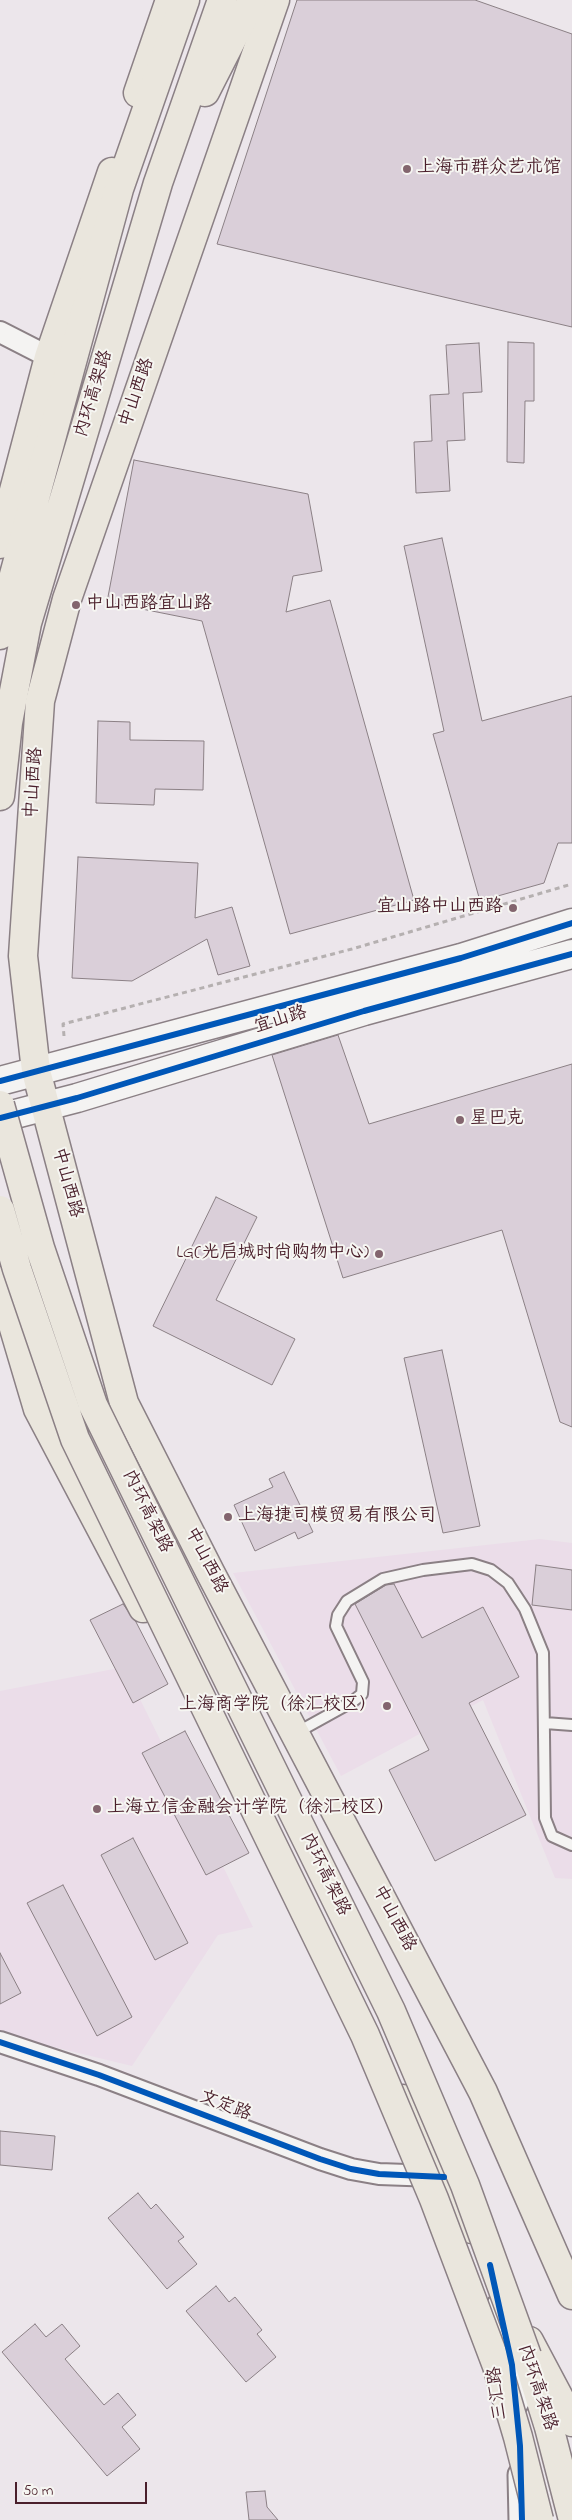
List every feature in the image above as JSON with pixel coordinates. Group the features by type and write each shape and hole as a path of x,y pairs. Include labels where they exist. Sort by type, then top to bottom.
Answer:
{"main road":[{"path":"119,189 142,85 170,0"},
{"path":"0,544 49,357 170,0"},
{"name":"内环高架路","path":"0,635 5,608 119,189 184,0"},
{"name":"内环高架路","path":"0,796 8,723 27,623 158,183 222,0"},
{"path":"158,183 252,0"},
{"name":"中山西路","path":"275,0 67,599 40,701 23,956 36,1071 124,1403 210,1572 483,2092 572,2295"},
{"name":"宜山路","path":"0,1081 461,958 572,923"},
{"name":"宜山路","path":"0,1118 46,1107 364,1011 572,954"},
{"name":"内环高架路","path":"0,1105 40,1248 93,1405 391,2010 465,2185 524,2347 549,2428 572,2516"},
{"name":"内环高架路","path":"0,1210 17,1268 75,1439 366,2035 434,2199 497,2366 518,2437 533,2517"},
{"path":"0,1281 38,1409 572,2422"}],"street":[{"path":"0,332 49,357"},
{"name":"文定路","path":"0,2042 99,2074 320,2159 352,2169 379,2174 444,2176"},
{"name":"三汇路","path":"490,2265 512,2365 520,2446 533,2517"}],"lane":[{"path":"295,1733 352,1702 362,1694 363,1682 336,1626 338,1615 347,1601 383,1579 424,1570 472,1564 492,1570 508,1583 525,1609 543,1652 545,1818 552,1836 572,1846"},
{"path":"545,1723 572,1725"}],"path":[{"path":"64,1036 63,1024 352,948 572,884"}],"shaded area":[{"name":"上海商学院（徐汇校区）","path":"540,1539 572,1543 572,1879 555,1878 483,1700 341,1776 233,1573"},
{"name":"上海立信金融会计学院（徐汇校区）","path":"124,1667 253,1927 218,1935 132,2066 0,2034 0,1691"}],"building":[{"name":"上海市群众艺术馆","path":"297,0 475,0 572,34 572,327 217,244"},
{"path":"508,342 534,343 534,401 525,401 524,463 507,462"},
{"path":"479,343 482,392 463,393 465,440 447,441 450,491 416,493 414,442 432,441 430,395 449,394 446,345"},
{"path":"134,460 308,494 322,571 293,576 286,612 330,600 414,900 290,934 202,621 107,602"},
{"path":"442,538 482,721 572,696 572,843 558,843 544,883 480,901 433,734 444,731 404,546"},
{"path":"98,721 130,722 130,740 204,741 203,790 155,789 154,805 96,803"},
{"path":"78,857 198,863 195,918 232,907 250,966 218,975 207,939 132,981 72,978"},
{"name":"LG(光启城时尚购物中心)","path":"338,1035 369,1124 572,1064 572,1427 560,1422 502,1230 343,1278 272,1055"},
{"path":"216,1197 257,1217 216,1300 295,1339 272,1385 153,1326"},
{"path":"442,1350 480,1526 443,1533 404,1358"},
{"path":"284,1472 313,1532 298,1539 295,1532 255,1551 234,1505 273,1487 269,1479"},
{"path":"536,1565 572,1570 572,1610 532,1605"},
{"path":"394,1584 422,1638 483,1607 519,1677 469,1703 526,1815 435,1861 389,1770 429,1750 355,1604 386,1585"},
{"path":"123,1604 136,1622 168,1684 133,1703 90,1620"},
{"path":"185,1731 249,1853 206,1875 142,1753"},
{"path":"133,1838 188,1943 155,1960 101,1855"},
{"path":"63,1885 132,2017 97,2036 27,1903"},
{"path":"0,1953 21,1993 0,2004"},
{"path":"0,2131 55,2136 52,2170 0,2165"},
{"path":"138,2193 151,2209 156,2204 184,2237 178,2241 197,2264 167,2289 108,2218"},
{"path":"216,2286 229,2302 235,2297 262,2330 257,2334 276,2357 246,2382 186,2311"},
{"path":"35,2324 46,2337 62,2324 80,2346 65,2359 104,2405 118,2393 136,2415 122,2427 140,2449 107,2476 2,2352"},
{"path":"265,2491 267,2507 278,2520 249,2520 246,2492"}],"cycle path":[{"path":"0,1081 461,958 572,923"},
{"path":"0,1118 77,1098 364,1011 572,954"},
{"path":"0,2042 99,2075 351,2169 379,2174 444,2177"},
{"path":"490,2265 512,2365 520,2446 522,2520"}],"place":[{"name":"上海市群众艺术馆","path":"407,169"},
{"name":"中山西路宜山路","path":"76,605"},
{"name":"宜山路中山西路","path":"513,908"},
{"name":"星巴克","path":"460,1120"},
{"name":"LG(光启城时尚购物中心)","path":"379,1254"},
{"name":"上海捷司模贸易有限公司","path":"228,1517"},
{"name":"上海商学院（徐汇校区）","path":"387,1706"},
{"name":"上海立信金融会计学院（徐汇校区）","path":"97,1809"}]}
